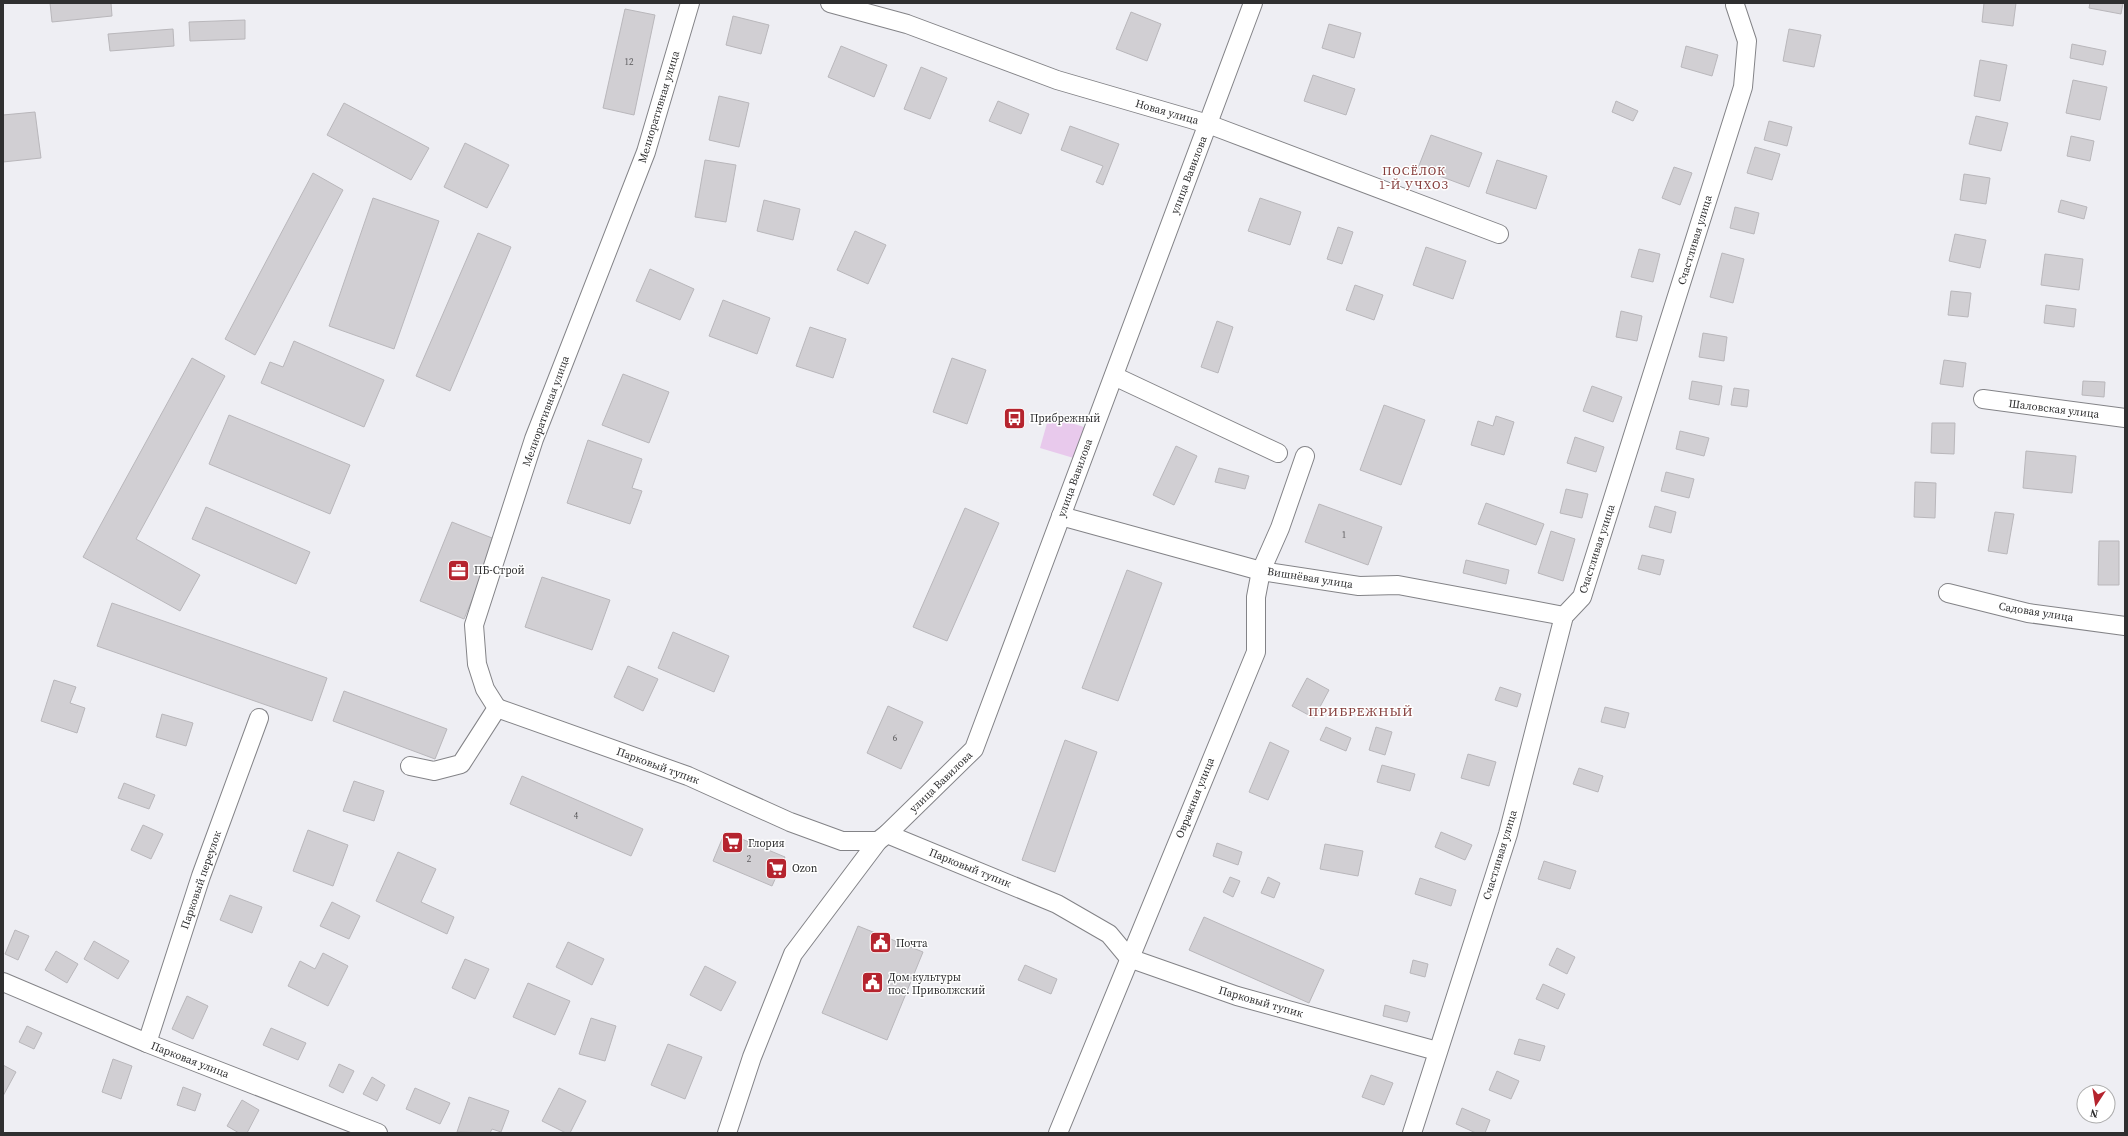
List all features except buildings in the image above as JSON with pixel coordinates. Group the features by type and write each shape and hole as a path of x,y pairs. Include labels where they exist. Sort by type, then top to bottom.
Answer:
{"street":[{"name":"Мелиоративная улица","path":"497,708 485,689 477,664 474,625 534,439 646,152 690,3"},
{"name":"Новая улица","path":"830,3 907,24 1056,80 1208,124 1499,234"},
{"name":"улица Вавилова","path":"727,1133 752,1057 793,954 882,838 974,749 1253,3"},
{"name":"Счастливая улица","path":"1412,1133 1437,1051 1508,834 1564,616 1582,597 1743,87 1747,41 1735,5"},
{"path":"1114,376 1278,453"},
{"name":"Шаловская улица","path":"1983,399 2125,418"},
{"name":"Овражная улица","path":"1058,1133 1256,652 1256,598 1262,571 1280,528 1305,456"},
{"name":"Вишнёвая улица","path":"1061,516 1262,571 1359,586 1398,585 1564,616"},
{"name":"Садовая улица","path":"1948,593 2028,613 2125,626"},
{"path":"410,766 434,771 460,764 497,708"},
{"name":"Парковый тупик","path":"497,708 688,776 790,822 842,841 882,838 1058,904 1109,934 1130,958 1236,996 1437,1051"},
{"name":"Парковый переулок","path":"147,1043 201,876 258,718"},
{"name":"Парковая улица","path":"3,982 147,1043 378,1133"}],"shaded area":[{"path":"1049,416 1087,428 1077,459 1040,448"}],"place":[{"name":"Прибрежный","path":"1015,418"},
{"name":"ПБ-Строй","path":"458,570"},
{"name":"Глория","path":"733,843"},
{"name":"Ozon","path":"776,868"},
{"name":"Почта","path":"881,943"},
{"name":"Дом культуры пос. Приволжский","path":"872,983"}],"district":[{"name":"ПОСЁЛОК 1-Й УЧХОЗ","path":"1414,178"},
{"name":"ПРИБРЕЖНЫЙ","path":"1361,711"}]}
